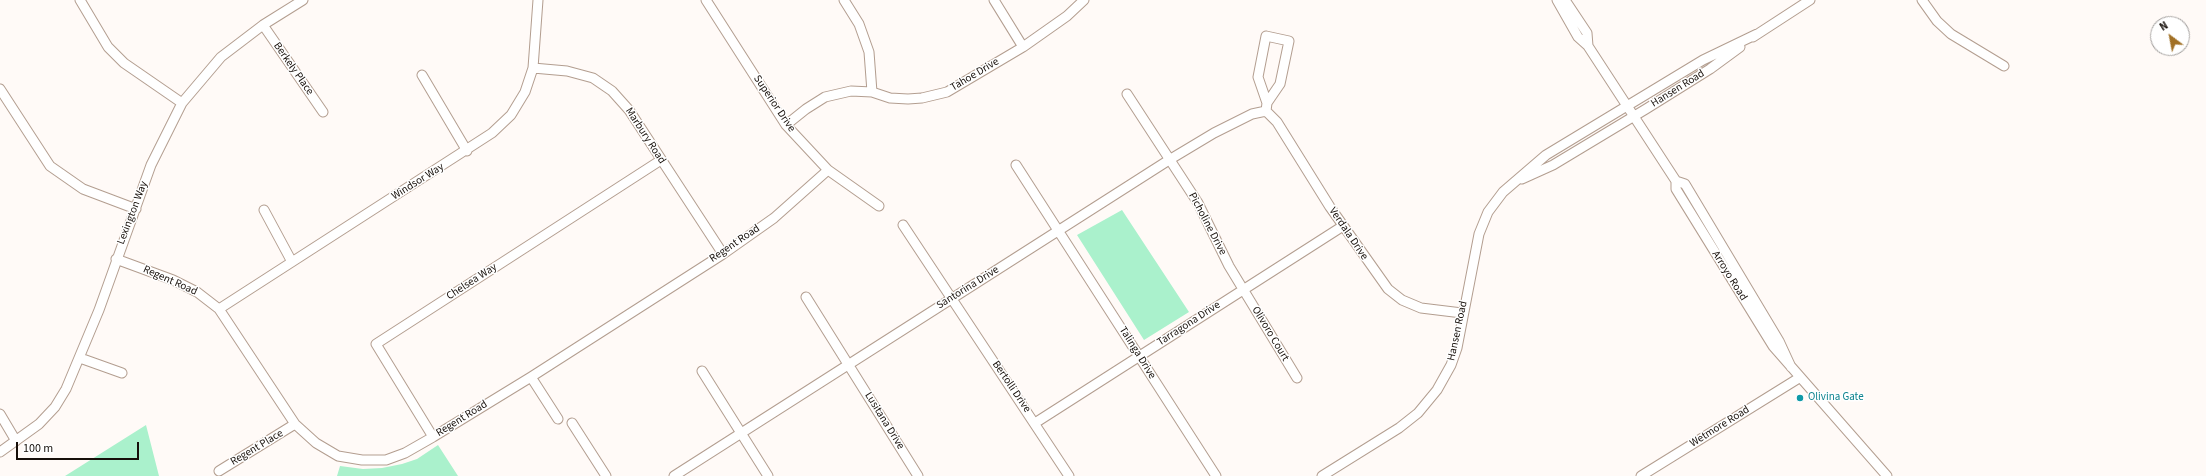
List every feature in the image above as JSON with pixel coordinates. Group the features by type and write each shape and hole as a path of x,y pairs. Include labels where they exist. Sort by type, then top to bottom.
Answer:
{"street":[{"path":"80,0 108,47 124,64 182,103"},
{"name":"Lexington Way","path":"0,452 39,424 55,407 66,389 80,358 151,166 182,103 221,57 263,25 304,0"},
{"name":"Windsor Way","path":"220,309 467,151 492,133 511,115 525,92 533,68 538,0"},
{"name":"Superior Drive","path":"706,0 786,125 828,170 879,206"},
{"path":"844,0 865,38 869,52 872,92"},
{"path":"994,0 1023,47"},
{"name":"Tahoe Drive","path":"786,125 806,109 826,98 851,91 872,92 890,98 908,99 922,98 946,92 1023,47 1067,16 1084,0"},
{"name":"Arroyo Road","path":"1557,0 1578,37 1588,46 1676,181 1685,184 1779,341 1791,367 1799,378 1887,476"},
{"name":"Arroyo Road","path":"1565,0 1587,34 1588,46"},
{"name":"Hansen Road","path":"1512,183 1553,165 1633,117 1710,69 1757,34 1810,0"},
{"path":"1922,0 1937,21 1951,34 2004,66"},
{"name":"Berkely Place","path":"263,25 323,112"},
{"name":"Hansen Road","path":"1322,476 1399,428 1428,402 1451,365 1457,348 1462,313 1479,234 1494,202 1512,183 1546,155 1628,107 1703,60 1757,34"},
{"path":"1266,36 1289,41 1280,84 1266,107 1258,77 1266,36"},
{"name":"Marbury Road","path":"533,68 567,71 593,78 612,91 629,110 723,254"},
{"path":"422,75 467,151"},
{"path":"0,89 50,166 83,189 136,209"},
{"name":"Picholine Drive","path":"1127,94 1198,203 1229,266 1244,289"},
{"name":"Santorina Drive","path":"674,476 850,366 950,299 1169,160 1214,133 1266,107"},
{"name":"Verdala Drive","path":"1266,107 1342,226 1377,276 1394,295 1421,308 1462,313"},
{"name":"Chelsea Way","path":"433,437 376,344 661,160"},
{"name":"Talinga Drive","path":"1016,165 1057,231 1216,476"},
{"name":"Regent Road","path":"116,259 173,280 197,292 220,309 295,424 316,443 338,456 362,460 386,460 405,453 433,437 531,377 723,254 774,218 828,170"},
{"path":"264,210 292,262"},
{"name":"Bertolli Drive","path":"903,225 950,299 1035,423 1069,476"},
{"name":"Tarragona Drive","path":"1035,423 1342,226"},
{"name":"Olivoro Court","path":"1244,289 1297,378"},
{"name":"Lusitana Drive","path":"806,297 918,476"},
{"path":"80,358 122,373"},
{"path":"702,371 768,476"},
{"path":"531,377 558,419"},
{"name":"Wetmore Road","path":"1641,476 1799,378"},
{"path":"0,414 16,441"},
{"path":"572,423 606,476"},
{"name":"Regent Place","path":"219,471 295,424"}],"green space":[{"path":"1122,210 1189,312 1144,340 1077,235"},
{"path":"146,425 159,476 65,476"},
{"path":"438,445 458,476 337,476 340,466 363,469 382,468 402,464 417,459"}],"place":[{"name":"Olivina Gate","path":"1800,398"}]}
